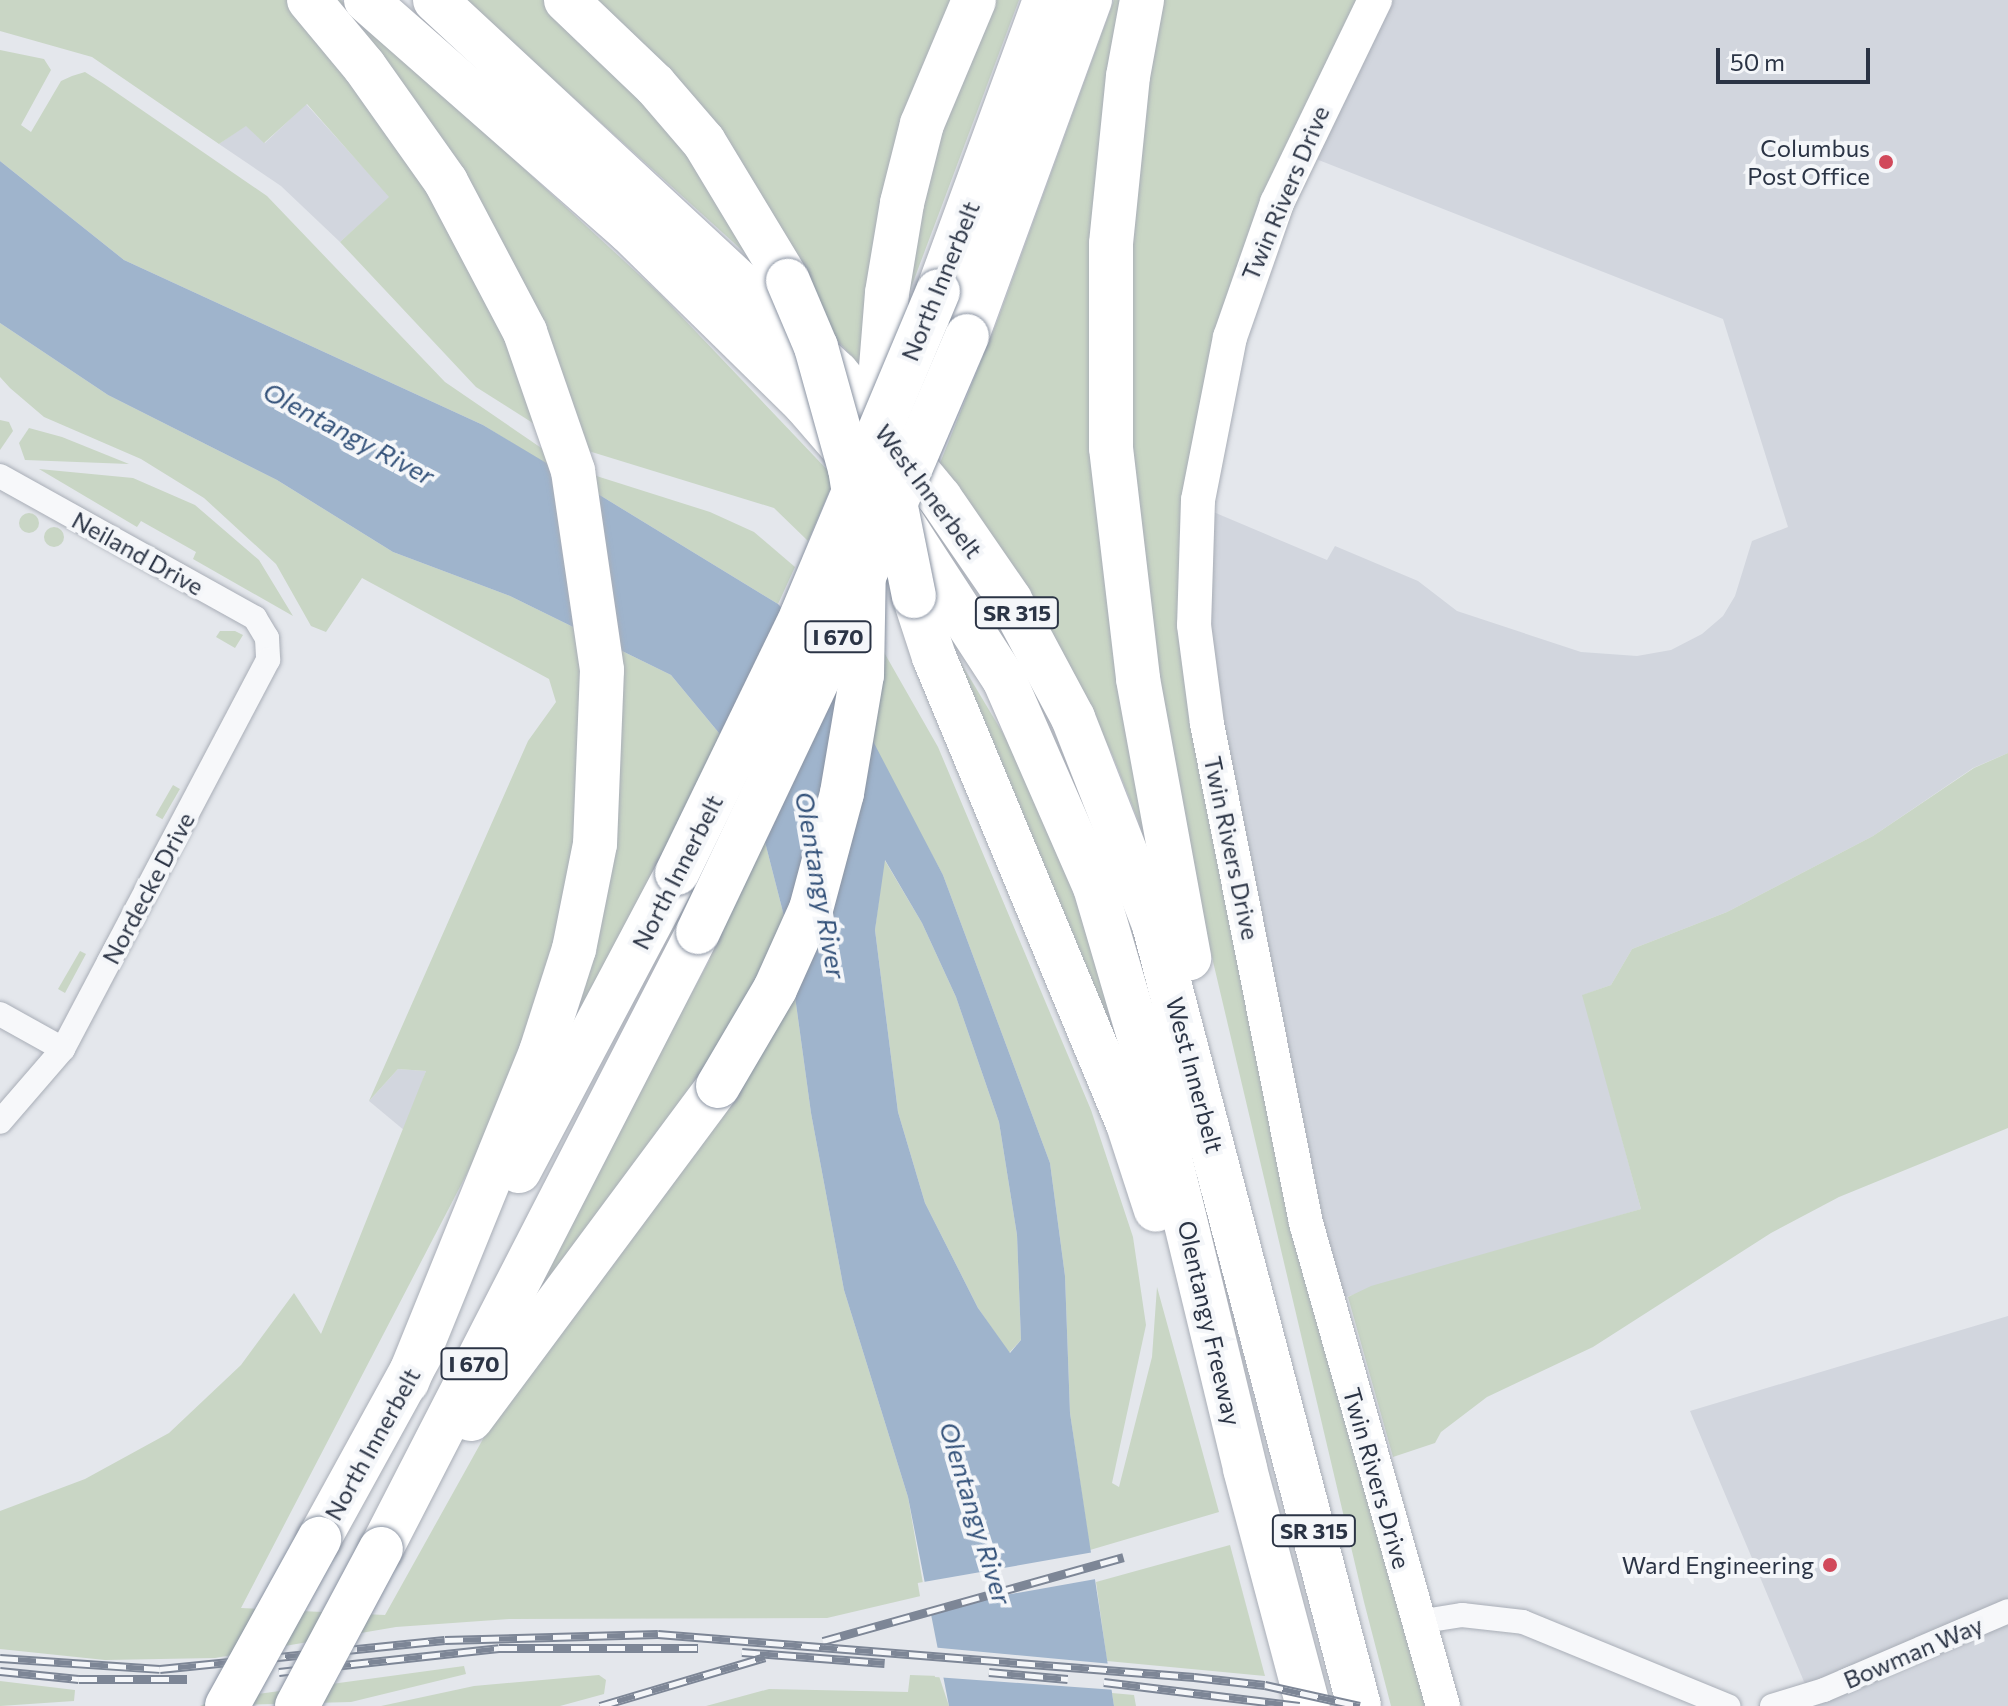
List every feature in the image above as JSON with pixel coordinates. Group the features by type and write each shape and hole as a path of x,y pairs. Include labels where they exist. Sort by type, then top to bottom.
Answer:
{"highway":[{"path":"309,0 364,66 446,182 491,259 554,410 573,471 596,601 602,762 595,844 574,949 541,1052 407,1382"},
{"name":"West Innerbelt","path":"366,0 683,284 805,404 895,512 1004,679 1068,818 1112,939"},
{"name":"West Innerbelt","path":"435,0 837,373 940,498 1010,600 1073,718 1154,925 1267,1356"},
{"path":"381,1549 515,1356 718,1086 775,989 811,909 842,793 862,675 864,555 850,469 816,347 788,281 704,142 655,85 566,0"},
{"path":"974,0 922,124 902,203 887,293 880,380 892,487 914,596 934,657 1128,1124 1245,1469"},
{"name":"North Innerbelt","path":"227,1706 407,1382 677,873 802,615 938,291 1045,0"},
{"name":"North Innerbelt","path":"297,1706 698,932 835,644 967,336 1090,0"},
{"path":"1142,0 1128,76 1111,244 1111,448 1138,679 1267,1356"},
{"name":"Olentangy Freeway","path":"1112,939 1149,1071 1245,1469 1308,1706"},
{"name":"Olentangy Freeway","path":"1267,1356 1359,1706"}],"main road":[{"name":"Twin Rivers Drive","path":"1375,0 1277,203 1238,310 1205,454 1194,612 1207,724 1306,1223 1443,1706"}],"street":[{"name":"Neiland Drive","path":"0,476 255,618 267,638"},
{"name":"Nordecke Drive","path":"0,1122 63,1049 261,677 268,660 267,638"},
{"path":"0,1014 63,1049"},
{"name":"Bowman Way","path":"1772,1706 1824,1690 2008,1611"},
{"path":"1418,1622 1462,1615 1523,1622 1728,1706"}],"shaded area":[{"path":"1360,0 2008,0 2008,753 1973,768 1873,836 1727,912 1632,949 1611,985 1583,995 1641,1209 1316,1306 1185,500 1327,560 1335,546 1418,581 1457,611 1581,652 1637,656 1671,650 1702,634 1723,616 1735,596 1752,541 1788,527 1723,319 1288,148"},
{"path":"306,104 390,197 340,242 281,186 219,144 246,125 265,143"},
{"path":"398,1069 426,1071 405,1131 369,1101"},
{"path":"2008,1316 2008,1706 1758,1706 1805,1684 1690,1411"}],"green space":[{"path":"0,0 287,0 444,201 547,432 476,387 340,242 389,197 307,104 264,143 246,126 219,144 92,57 0,31"},
{"path":"323,0 341,0 660,294 835,478 808,541 774,508 582,449"},
{"path":"465,0 548,0 639,82 764,270"},
{"path":"586,0 959,0 865,371 825,327"},
{"path":"987,0 1019,0 894,333 906,235"},
{"path":"1114,0 1130,0 1117,70 1148,845 1112,754 1050,630 940,463 998,319"},
{"path":"1157,0 1360,0 1288,148 1181,605 1428,1706 1391,1706 1364,1602 1186,847 1130,498 1128,233"},
{"path":"0,50 44,59 51,70 21,125 31,132 61,81 85,72 104,84 267,196 445,382 553,456 554,469 483,425 124,260 0,161"},
{"path":"0,323 108,395 277,480 393,552 510,596 671,675 719,733 756,807 784,916 811,1113 844,1290 908,1497 925,1595 827,1618 509,1619 396,1627 215,1658 105,1660 0,1649 0,1511 85,1479 169,1433 241,1365 294,1293 321,1334 426,1071 398,1069 369,1101 528,741 556,702 549,679 362,578 326,632 311,626 276,564 204,498 141,459 44,417 0,377","holes":["583,783 560,1049 667,846 710,959 534,1287 546,1293 488,1430 385,1615 241,1608 487,1135 558,952"]},
{"path":"0,420 9,422 13,431 0,450"},
{"path":"29,428 62,437 129,464 25,460 19,443"},
{"path":"39,469 133,478 195,505 259,560 293,616 193,559 196,552 141,521 137,527"},
{"path":"587,473 710,512 754,532 795,567 778,604 593,491"},
{"path":"29,513 36,516 39,523 36,530 29,533 22,530 19,523 22,516"},
{"path":"54,527 61,530 64,537 61,544 54,547 47,544 44,537 47,530"},
{"path":"931,613 1013,750 1064,862 1130,1077"},
{"path":"220,631 235,631 243,635 235,648 216,637"},
{"path":"877,640 938,747 1091,1110 1133,1237 1146,1325 1112,1483 1119,1487 1152,1357 1157,1287 1219,1512 1090,1550 1070,1413 1065,1276 1050,1163 943,875 870,740"},
{"path":"2008,753 2008,1128 1839,1197 1771,1233 1593,1347 1487,1397 1441,1432 1435,1443 1393,1457 1348,1297 1371,1286 1641,1209 1582,995 1611,985 1632,949 1727,912 1873,836 1974,768"},
{"path":"173,785 180,789 162,819 156,815"},
{"path":"884,859 922,923 956,997 999,1122 1017,1235 1021,1340 1009,1353 978,1308 925,1203 898,1112 875,930"},
{"path":"80,951 86,954 65,993 58,989"},
{"path":"1230,1545 1265,1676 1107,1661 1096,1582"},
{"path":"464,1666 466,1674 351,1702 200,1706 214,1700"},
{"path":"599,1675 606,1680 604,1694 560,1706 381,1706 474,1686"},
{"path":"910,1675 939,1676 949,1706 706,1706 769,1689 908,1692"},
{"path":"0,1681 75,1690 74,1701 0,1706"},
{"path":"1112,1693 1134,1695 1136,1706 1114,1706"}],"water":[{"name":"Olentangy River","path":"0,161 124,260 483,425 778,604 829,657 943,875 1050,1163 1065,1276 1070,1413 1114,1706 949,1706 908,1497 844,1290 811,1113 784,916 756,807 719,733 671,675 510,596 393,552 277,480 108,395 0,323","holes":["885,860 922,923 956,997 999,1122 1017,1235 1021,1340 1010,1353 978,1308 925,1203 898,1112 875,930"]}],"pier":[{"path":"1094,1552 1099,1579 922,1610 918,1583"},
{"path":"930,1647 1112,1664 1116,1690 935,1677"}],"railway":[{"path":"823,1641 1123,1557"},
{"path":"0,1658 160,1669 445,1640 658,1634 1194,1677 1265,1685 1360,1706"},
{"path":"279,1672 499,1648 698,1648"},
{"path":"742,1652 885,1663"},
{"path":"600,1706 765,1657"},
{"path":"0,1671 79,1679 187,1679"},
{"path":"989,1672 1068,1679"},
{"path":"1104,1682 1300,1706"}],"place":[{"name":"Columbus Post Office","path":"1886,162"},
{"name":"Ward Engineering","path":"1830,1565"}]}
